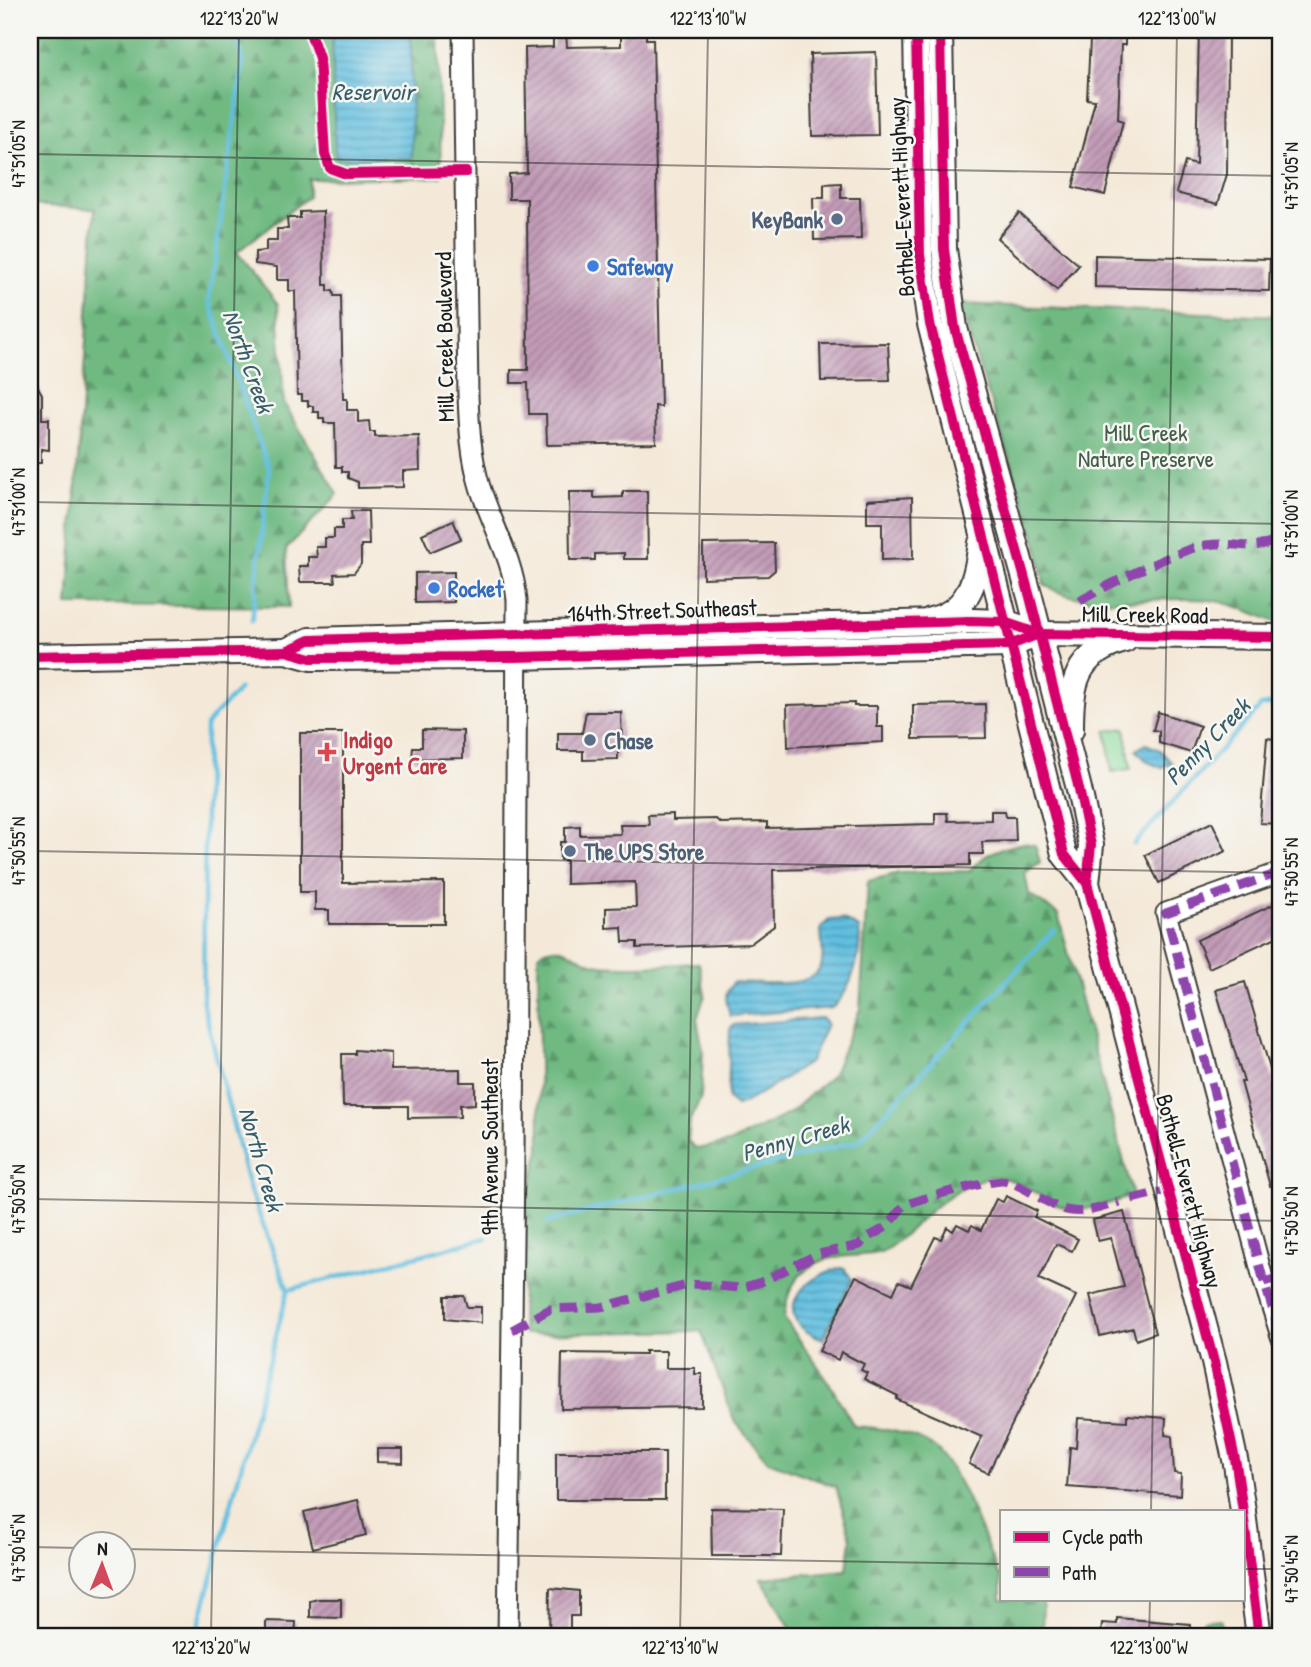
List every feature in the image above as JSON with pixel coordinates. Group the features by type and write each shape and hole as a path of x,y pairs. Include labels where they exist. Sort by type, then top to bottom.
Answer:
{"main road":[{"name":"Bothell-Everett Highway","path":"916,30 922,278 930,324 1063,854 1087,884"},
{"path":"929,30 930,76 941,117"},
{"name":"Bothell-Everett Highway","path":"940,30 944,249 955,328 1040,634 1070,756 1091,845 1087,884 1214,1362 1236,1464 1243,1510"},
{"path":"916,623 951,613 969,595 977,569 982,532"},
{"name":"164th Street Southeast","path":"30,656 286,650 311,658 916,623 1007,633"},
{"name":"164th Street Southeast","path":"515,646 1007,633"},
{"name":"Mill Creek Road","path":"1007,633 1281,637"},
{"path":"1070,756 1071,714 1080,668 1094,653 1108,646 1161,635"},
{"name":"Bothell-Everett Highway","path":"1244,1520 1259,1637"}],"street":[{"name":"Mill Creek Boulevard","path":"463,30 469,425 480,486 512,570 517,600 515,646"},
{"name":"9th Avenue Southeast","path":"508,1637 514,1163 515,646"},
{"path":"1281,872 1166,914 1272,1279 1281,1336"}],"green space":[{"path":"30,30 438,30 441,177 309,179 308,197 237,252 278,304 284,403 338,494 286,549 289,607 68,605 95,209 30,205"},
{"name":"Mill Creek Nature Preserve","path":"959,304 1281,316 1281,624 1237,607 1209,600 1123,601 1079,598 1060,593 1044,584 1037,544"},
{"path":"1125,728 1131,769 1112,772 1106,731"},
{"path":"1024,843 1035,845 1040,862 1025,873 1029,894 1058,914 1133,1196 1078,1210 1060,1206 1012,1181 991,1177 984,1179 958,1190 887,1249 871,1254 838,1257 816,1264 805,1271 790,1292 784,1318 827,1379 854,1426 883,1429 914,1437 932,1446 942,1455 961,1486 1000,1575 1000,1600 1043,1600 1042,1637 796,1637 761,1578 847,1570 851,1539 836,1487 768,1461 734,1420 701,1331 524,1334 521,1319 524,1210 540,1150 538,954 548,949 563,949 591,963 613,966 699,963 705,995 697,1019 703,1051 701,1097 690,1120 688,1141 696,1149 729,1143 790,1113 833,1074 860,1009 868,881 899,873 969,871 981,859 1007,847"},
{"path":"1221,1619 1223,1637 1201,1637 1203,1621"}],"water":[{"name":"Reservoir","path":"332,30 411,30 412,158 338,158 335,153"},
{"path":"1146,744 1160,750 1172,763 1162,768 1148,762 1136,750"},
{"path":"842,919 859,928 859,949 850,982 832,1008 730,1016 726,995 734,982 795,982 815,974 822,962 821,928 829,920"},
{"path":"822,1018 827,1024 810,1062 747,1102 736,1106 728,1099 730,1029 733,1025"},
{"path":"841,1268 845,1269 852,1280 823,1339 806,1331 797,1322 793,1311 795,1300 812,1280"}],"building":[{"path":"1095,30 1125,30 1125,45 1121,45 1118,119 1123,121 1105,195 1073,187 1095,100 1087,99 1090,40 1094,41"},
{"path":"1199,30 1228,30 1227,174 1218,204 1176,193 1185,162 1196,165"},
{"path":"621,31 646,31 646,39 653,39 661,407 655,406 656,443 547,445 546,414 529,414 528,383 511,383 511,370 528,370 527,199 509,199 509,174 527,173 525,48 553,47 553,33 566,32 567,47 621,46"},
{"path":"876,52 878,135 812,136 810,54"},
{"name":"KeyBank","path":"841,183 841,198 860,198 861,239 814,240 813,198 824,198 824,184"},
{"path":"323,211 324,285 328,285 328,291 333,290 334,296 341,296 343,399 347,399 347,410 358,410 358,422 369,421 370,432 375,432 375,437 419,436 420,470 403,471 403,487 358,488 358,482 348,478 348,472 342,472 342,467 336,467 335,423 324,423 324,418 319,418 319,412 313,412 313,406 308,406 308,401 302,401 302,395 297,395 295,291 289,291 289,280 277,280 277,267 255,264 255,252 266,251 266,241 277,241 277,229 288,229 287,218 300,218 300,212"},
{"path":"1019,213 1079,265 1057,290 997,238"},
{"path":"1095,255 1270,259 1269,291 1095,287"},
{"path":"888,343 890,380 821,381 820,344"},
{"path":"30,373 42,394 42,419 49,419 49,450 41,449 41,463 30,463"},
{"path":"623,491 647,491 648,559 624,559 624,553 595,554 595,560 570,560 569,492 594,492 594,498 623,497"},
{"path":"912,497 913,559 882,560 882,523 867,523 867,500"},
{"path":"351,511 368,511 369,545 361,545 361,564 354,573 334,574 335,582 300,582 299,566 308,566 308,557 317,557 316,547 325,547 325,538 334,538 334,529 342,529 342,520 352,520"},
{"path":"453,520 461,539 430,552 422,534"},
{"path":"774,543 775,570 768,576 703,578 703,544"},
{"name":"Rocket","path":"454,572 454,602 415,603 415,573"},
{"path":"854,703 854,706 877,706 877,727 883,727 883,742 788,747 787,705"},
{"path":"985,704 986,738 913,739 913,705"},
{"name":"Chase","path":"586,712 621,712 622,746 618,748 618,759 583,760 583,751 558,751 558,733 582,733"},
{"path":"1158,712 1200,726 1191,753 1159,743 1159,731 1153,730"},
{"path":"422,730 463,731 463,758 412,759 413,747 422,747"},
{"path":"300,733 343,733 343,883 444,882 444,924 329,924 329,910 315,910 315,892 300,892"},
{"path":"1267,738 1281,740 1281,824 1260,823"},
{"path":"991,811 1005,811 1006,817 1015,817 1016,841 982,842 983,854 970,854 970,865 773,870 774,926 750,944 637,948 637,942 623,942 622,927 606,928 606,908 636,907 635,882 566,884 566,860 560,860 560,842 565,842 565,827 580,826 580,835 621,834 620,825 649,825 648,815 673,814 673,820 716,819 720,823 767,822 767,828 935,824 935,813 947,813 948,821 991,820"},
{"path":"1212,822 1226,851 1159,883 1145,855"},
{"path":"1281,901 1281,935 1209,968 1197,940"},
{"path":"1245,982 1281,1107 1281,1182 1270,1186 1241,1082 1244,1082 1216,990"},
{"path":"355,1050 391,1053 391,1070 460,1069 460,1082 475,1082 475,1104 460,1105 460,1117 408,1118 408,1106 343,1106 342,1054 355,1054"},
{"path":"1006,1196 1037,1211 1034,1217 1078,1239 1072,1251 1056,1244 1039,1279 1076,1296 988,1473 969,1464 982,1437 896,1399 898,1396 864,1379 867,1373 861,1370 864,1364 841,1352 838,1360 819,1351 856,1276 893,1294 899,1281 911,1286 935,1237 941,1239 947,1227 953,1231 957,1224 969,1230 972,1225 981,1230 996,1199 1003,1202"},
{"path":"1124,1212 1155,1333 1136,1340 1133,1328 1100,1336 1090,1295 1124,1287 1111,1238 1098,1241 1093,1220"},
{"path":"445,1296 464,1296 467,1307 481,1307 481,1323 445,1319"},
{"path":"645,1351 666,1351 666,1368 695,1368 695,1374 702,1374 702,1407 561,1409 562,1353 645,1354"},
{"path":"1127,1415 1166,1418 1165,1435 1172,1436 1174,1473 1181,1474 1180,1495 1067,1487 1070,1447 1076,1448 1078,1418 1127,1421"},
{"path":"377,1449 403,1449 403,1463 377,1462"},
{"path":"556,1452 665,1452 665,1500 556,1500"},
{"path":"358,1500 366,1535 313,1548 304,1512"},
{"path":"711,1508 783,1509 781,1556 712,1556"},
{"path":"550,1588 579,1591 579,1616 570,1616 570,1637 549,1637"},
{"path":"341,1599 341,1618 310,1617 310,1601"},
{"path":"1117,1618 1190,1624 1189,1637 1101,1637 1102,1623 1117,1624"},
{"path":"266,1621 296,1622 295,1637 266,1637"}],"waterway":[{"name":"North Creek","path":"234,30 243,63 209,301 269,469 252,621"},
{"name":"North Creek","path":"196,1637 288,1290 249,1188 203,1003 206,726 239,689"},
{"name":"Penny Creek","path":"1134,844 1261,706 1281,703"},
{"name":"Penny Creek","path":"547,1222 859,1141 1054,930"},
{"name":"Penny Creek","path":"288,1290 486,1238"}],"marked path":[{"path":"1080,601 1142,569 1194,548 1216,544 1251,546 1281,540"},
{"path":"1281,872 1166,913 1264,1282 1281,1336"},
{"path":"512,1330 550,1309 601,1307 691,1284 742,1288 761,1282 818,1254 860,1245 886,1227 902,1208 910,1203 984,1184 1003,1181 1012,1183 1054,1206 1072,1211 1102,1208 1119,1202"},
{"path":"1132,1199 1168,1190"},
{"path":"1264,1282 1281,1277"}],"cycle path":[{"path":"309,30 319,58 325,154 330,168 346,174 466,172"},
{"path":"916,30 920,255 930,324 1064,854 1087,883"},
{"path":"940,30 944,249 955,328 1030,597 1079,789 1091,845 1087,883 1214,1362 1243,1510"},
{"path":"286,651 310,640 971,621 1004,622 1039,634"},
{"path":"30,656 286,651 311,658 515,657 1010,645 1039,634 1281,637"},
{"path":"1244,1520 1259,1637"}],"place":[{"name":"KeyBank","path":"837,219"},
{"name":"Safeway","path":"593,266"},
{"name":"Rocket","path":"434,588"},
{"name":"Chase","path":"590,740"},
{"name":"Indigo Urgent Care","path":"327,752"},
{"name":"The UPS Store","path":"570,851"}]}
